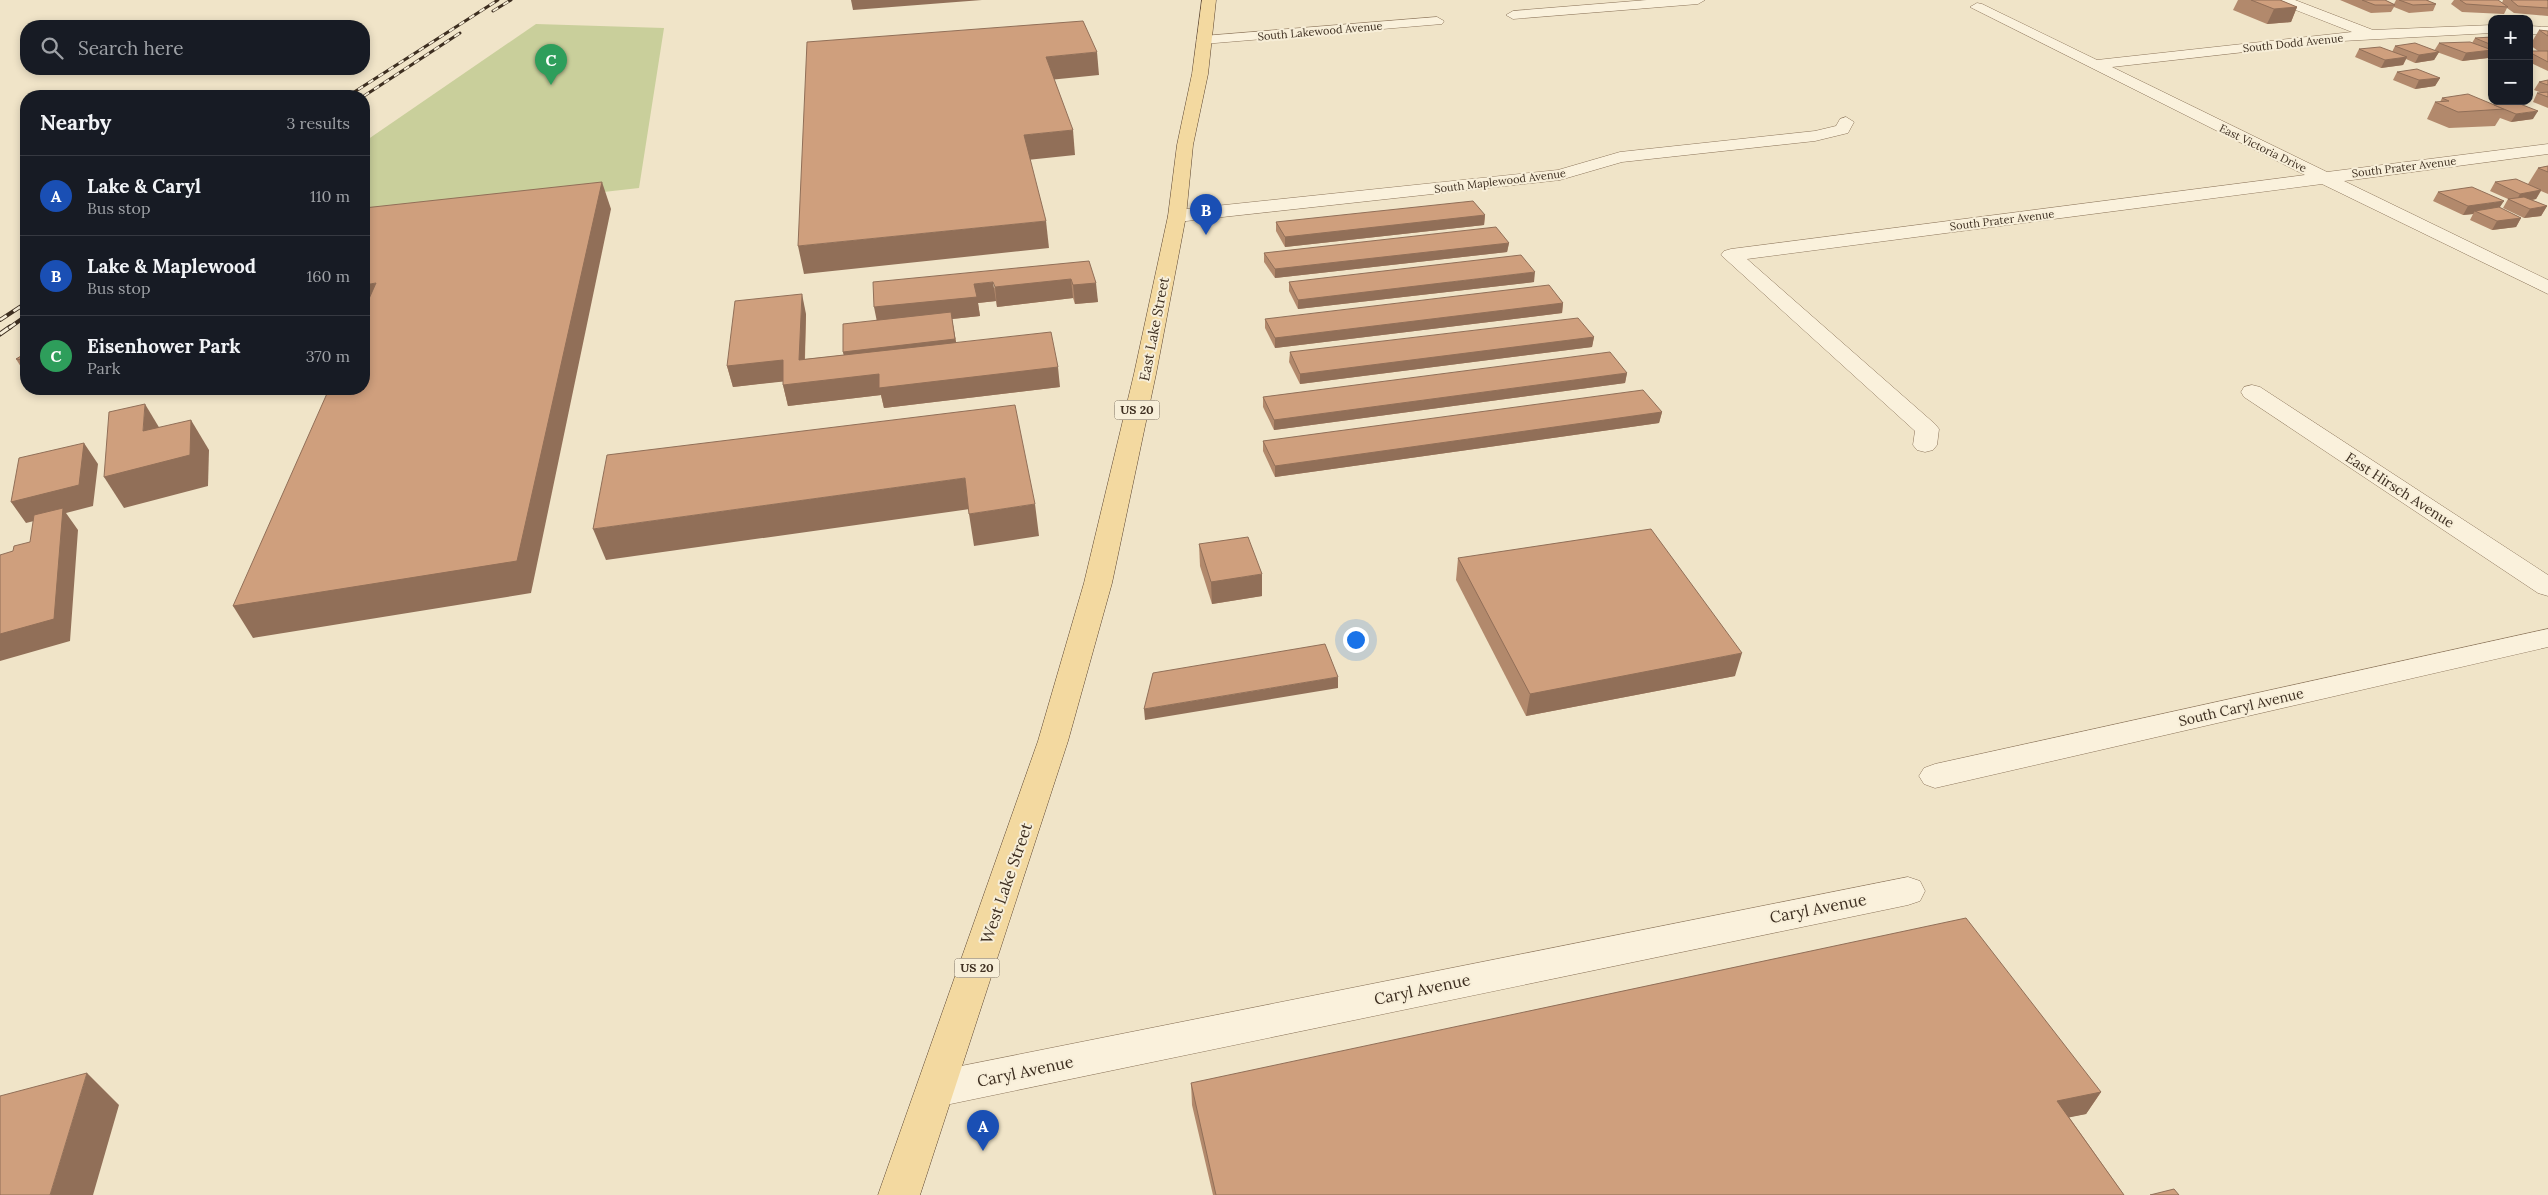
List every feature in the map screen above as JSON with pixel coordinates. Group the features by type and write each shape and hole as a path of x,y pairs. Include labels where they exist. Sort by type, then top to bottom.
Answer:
{"main road":[{"name":"East Lake Street","path":"1053,741 1100,573 1145,374 1177,216 1185,145 1200,74 1202,40 1209,0"},
{"name":"West Lake Street","path":"899,1195 1053,741"}],"street":[{"path":"1513,15 1698,0"},
{"path":"2283,0 2373,34"},
{"name":"East Victoria Drive","path":"1977,7 2548,288"},
{"name":"South Lakewood Avenue","path":"1202,40 1437,21"},
{"name":"South Dodd Avenue","path":"2094,65 2373,34 2449,29 2488,29"},
{"path":"2533,30 2548,31"},
{"name":"South Maplewood Avenue","path":"1177,216 1560,175 1620,158 1815,136 1842,129 1846,122"},
{"name":"South Prater Avenue","path":"1925,445 1927,429 1732,255 2548,148"},
{"name":"East Hirsch Avenue","path":"2252,392 2548,587"},
{"name":"South Caryl Avenue","path":"1935,776 2548,638"},
{"name":"Caryl Avenue","path":"936,1089 1908,891"}],"green space":[{"path":"536,24 664,28 639,188 370,218 370,138"}],"building":[{"path":"2251,0 2280,0 2297,7 2274,9"},
{"path":"2362,0 2385,0 2395,5 2375,5"},
{"path":"2399,0 2426,0 2436,4 2413,5"},
{"path":"2460,0 2498,0 2508,7 2466,4"},
{"path":"2511,0 2547,0 2548,8 2518,6"},
{"path":"1083,21 1097,52 1046,57 1073,130 1024,135 1046,221 798,246 807,42"},
{"path":"2539,30 2548,31 2548,36"},
{"path":"2488,37 2488,43 2475,38"},
{"path":"2470,42 2488,49 2488,50 2466,53 2439,43"},
{"path":"2415,43 2439,52 2419,55 2395,46"},
{"path":"2380,47 2407,57 2385,60 2359,49"},
{"path":"2533,51 2548,51 2548,62 2533,54"},
{"path":"2417,69 2440,78 2419,80 2397,72"},
{"path":"2548,80 2548,85 2539,82"},
{"path":"2548,92 2548,97 2537,93"},
{"path":"2468,94 2488,102 2488,105 2494,105 2504,109 2458,112 2435,102 2449,101 2442,98"},
{"path":"2494,105 2523,105 2538,111 2516,114"},
{"path":"2548,166 2548,172 2538,168"},
{"path":"2516,179 2541,190 2520,194 2495,182"},
{"path":"602,182 517,561 233,606 326,395 370,395 370,296 376,283 370,284 370,207"},
{"path":"2472,187 2504,201 2468,206 2438,192"},
{"path":"2524,197 2547,206 2530,209 2508,199"},
{"path":"1473,201 1485,215 1285,237 1276,222"},
{"path":"2499,207 2521,218 2497,221 2475,211"},
{"path":"1496,227 1509,243 1275,269 1264,253"},
{"path":"1521,255 1535,272 1298,300 1289,282"},
{"path":"1089,261 1096,283 1073,285 1071,279 995,287 993,282 974,284 977,297 874,307 873,282"},
{"path":"1549,285 1563,303 1275,338 1265,319"},
{"path":"802,294 799,360 1051,332 1058,367 879,388 879,374 783,385 783,360 727,366 735,301"},
{"path":"951,312 955,339 843,352 843,324"},
{"path":"1578,318 1594,337 1300,374 1290,352"},
{"path":"1610,352 1627,373 1274,420 1263,397"},
{"path":"1643,390 1662,412 1275,466 1263,441"},
{"path":"145,404 143,431 191,420 190,455 104,477 109,412"},
{"path":"1015,405 1035,504 969,514 965,478 593,529 607,455"},
{"path":"84,443 79,485 11,502 19,458"},
{"path":"63,508 54,619 0,634 0,555 13,551 14,546 30,542 34,515"},
{"path":"1651,529 1742,653 1530,694 1458,558"},
{"path":"1248,537 1262,574 1211,582 1199,544"},
{"path":"1325,644 1338,677 1144,709 1153,673"},
{"path":"1966,918 2101,1092 2057,1101 2124,1195 1216,1195 1191,1083"},
{"path":"87,1073 50,1195 0,1195 0,1096"},
{"path":"2174,1189 2179,1195 2150,1195"}],"railway":[{"path":"357,90 498,0"},
{"path":"493,11 511,0"},
{"path":"370,92 460,33"},
{"path":"0,320 20,307"},
{"path":"9,328 20,320"},
{"path":"0,334 10,327"}],"place":[{"name":"Eisenhower Park","path":"551,85"},
{"name":"Lake & Maplewood","path":"1206,235"},
{"name":"Lake & Caryl","path":"983,1151"}]}
